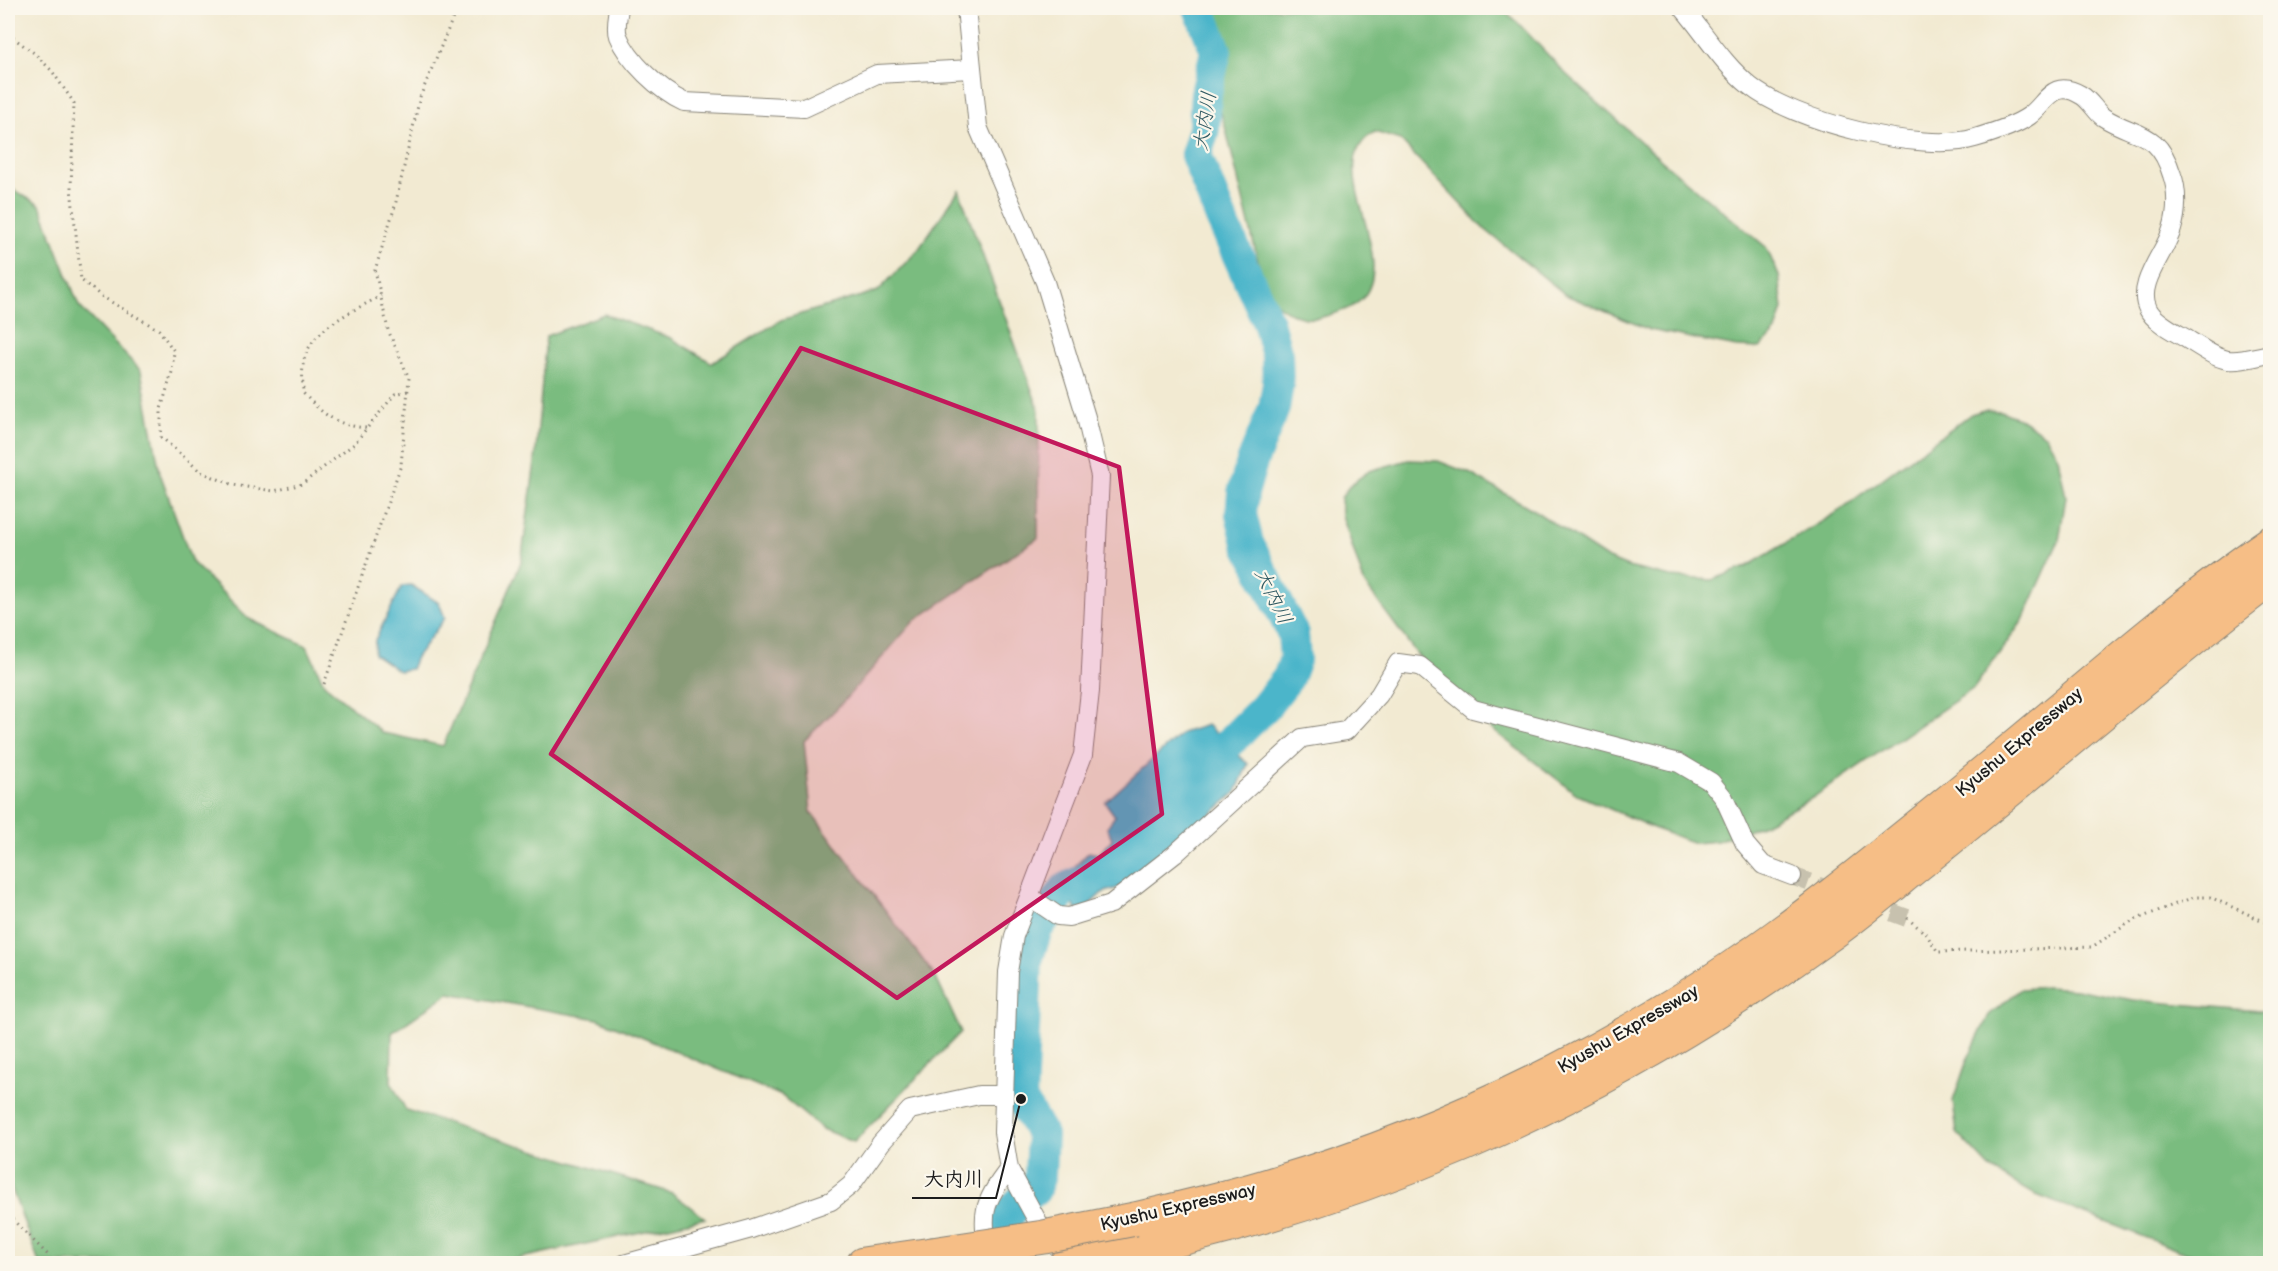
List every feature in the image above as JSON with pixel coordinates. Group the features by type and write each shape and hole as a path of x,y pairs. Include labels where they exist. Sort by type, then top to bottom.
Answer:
{"highway":[{"name":"Kyushu Expressway","path":"1138,1234 1393,1143 1548,1075 1708,984 1807,914 1976,780 2137,644 2271,543"},
{"name":"Kyushu Expressway","path":"862,1263 1044,1237 1138,1234 1274,1215 1408,1170 1558,1103 1655,1051 1744,995 1828,936 1994,804 2183,647 2271,579"},
{"path":"1066,1263 1138,1234"}],"street":[{"path":"619,8 616,33 626,50 670,96 684,102 804,108 877,74 971,69"},
{"path":"966,8 978,127 1045,282 1086,417 1100,476 1090,691 1083,755 1014,936 1008,972 1002,1132 1009,1169 1061,1263"},
{"path":"1683,8 1726,64 1752,88 1773,101 1814,120 1842,127 1913,139 1966,140 2021,121 2031,115 2050,93 2061,89 2081,94 2102,116 2143,134 2155,144 2163,152 2173,178 2176,209 2173,229 2149,278 2146,292 2148,309 2154,317 2180,335 2226,362 2271,354"},
{"path":"1030,897 1058,916 1069,917 1111,904 1175,854 1302,738 1346,731 1379,695 1398,663 1420,666 1473,709 1679,763 1711,782 1724,798 1745,844 1763,865 1792,876"},
{"path":"624,1263 751,1229 831,1201 851,1185 881,1143 910,1110 979,1095 1003,1095"},
{"path":"990,1263 984,1207 992,1191 1009,1169"}],"path":[{"path":"324,684 401,465 409,378 388,330 375,270 395,206 420,97 457,8"},
{"path":"8,34 34,52 60,80 74,103 71,188 81,280 101,296 159,330 174,351 172,372 161,409 161,437 201,471 233,485 274,491 302,484 354,444 395,394 408,391"},
{"path":"367,428 343,426 320,411 303,393 303,363 315,339 338,319 381,296"},
{"path":"1907,918 1926,934 1938,952 2092,947 2132,921 2194,897 2210,897 2271,924"},
{"path":"8,1215 48,1255"}],"highlighted area":[{"path":"801,348 1119,467 1162,814 897,998 551,754"}],"green space":[{"path":"1195,8 1500,8 1519,24 1566,74 1662,161 1766,247 1779,276 1783,309 1776,331 1760,348 1737,347 1650,330 1566,295 1482,227 1400,140 1375,132 1359,146 1355,166 1357,190 1370,241 1373,265 1370,287 1356,304 1346,310 1326,316 1301,317 1286,311 1266,294 1226,130 1194,21"},
{"path":"8,187 40,205 79,306 141,371 160,473 192,562 249,619 307,646 324,684 383,733 443,746 521,562 535,462 546,336 604,314 671,338 712,363 781,320 878,291 918,250 959,190 1039,410 1038,538 914,621 843,702 804,741 811,812 935,976 961,1032 854,1142 822,1129 782,1096 598,1019 449,993 392,1033 391,1082 406,1110 672,1193 705,1218 498,1263 39,1263 8,1183"},
{"path":"1984,410 2001,411 2025,421 2046,436 2058,457 2066,497 2059,540 2023,620 1974,688 1812,798 1760,826 1717,841 1695,843 1658,830 1578,795 1448,696 1364,583 1342,515 1341,498 1350,485 1369,471 1408,460 1438,461 1469,473 1532,509 1608,559 1628,567 1671,577 1712,580 1746,567 1833,515 1971,414"},
{"path":"2046,987 2076,989 2133,1000 2270,1012 2270,1263 2230,1263 2180,1251 2034,1194 1992,1170 1957,1133 1953,1101 1967,1060 1989,1015 2021,989"}],"water":[{"path":"411,585 439,603 445,618 416,657 411,669 399,671 374,654 375,640 402,586"},
{"path":"1207,725 1248,764 1236,792 1133,883 1102,893 1087,907 1076,910 1069,894 1056,885 1089,852 1099,854 1112,839 1107,827 1115,816 1105,802 1182,733"}],"waterway":[{"name":"大内川","path":"1198,774 1265,707 1288,678 1295,659 1293,634 1248,543 1241,514 1243,493 1252,462 1274,408 1278,384 1277,355 1268,322 1221,218 1196,155 1204,129 1206,94 1216,51 1199,8"},
{"name":"大内川","path":"1009,1264 1006,1239 1007,1221 1015,1206 1035,1190 1040,1175 1042,1135 1021,1099 1027,960 1037,929 1065,889 1102,871"}],"tunnel":[{"path":"1792,876 1838,893"},
{"path":"1867,903 1907,918"}],"place":[{"name":"大内川","path":"1021,1099"}]}
